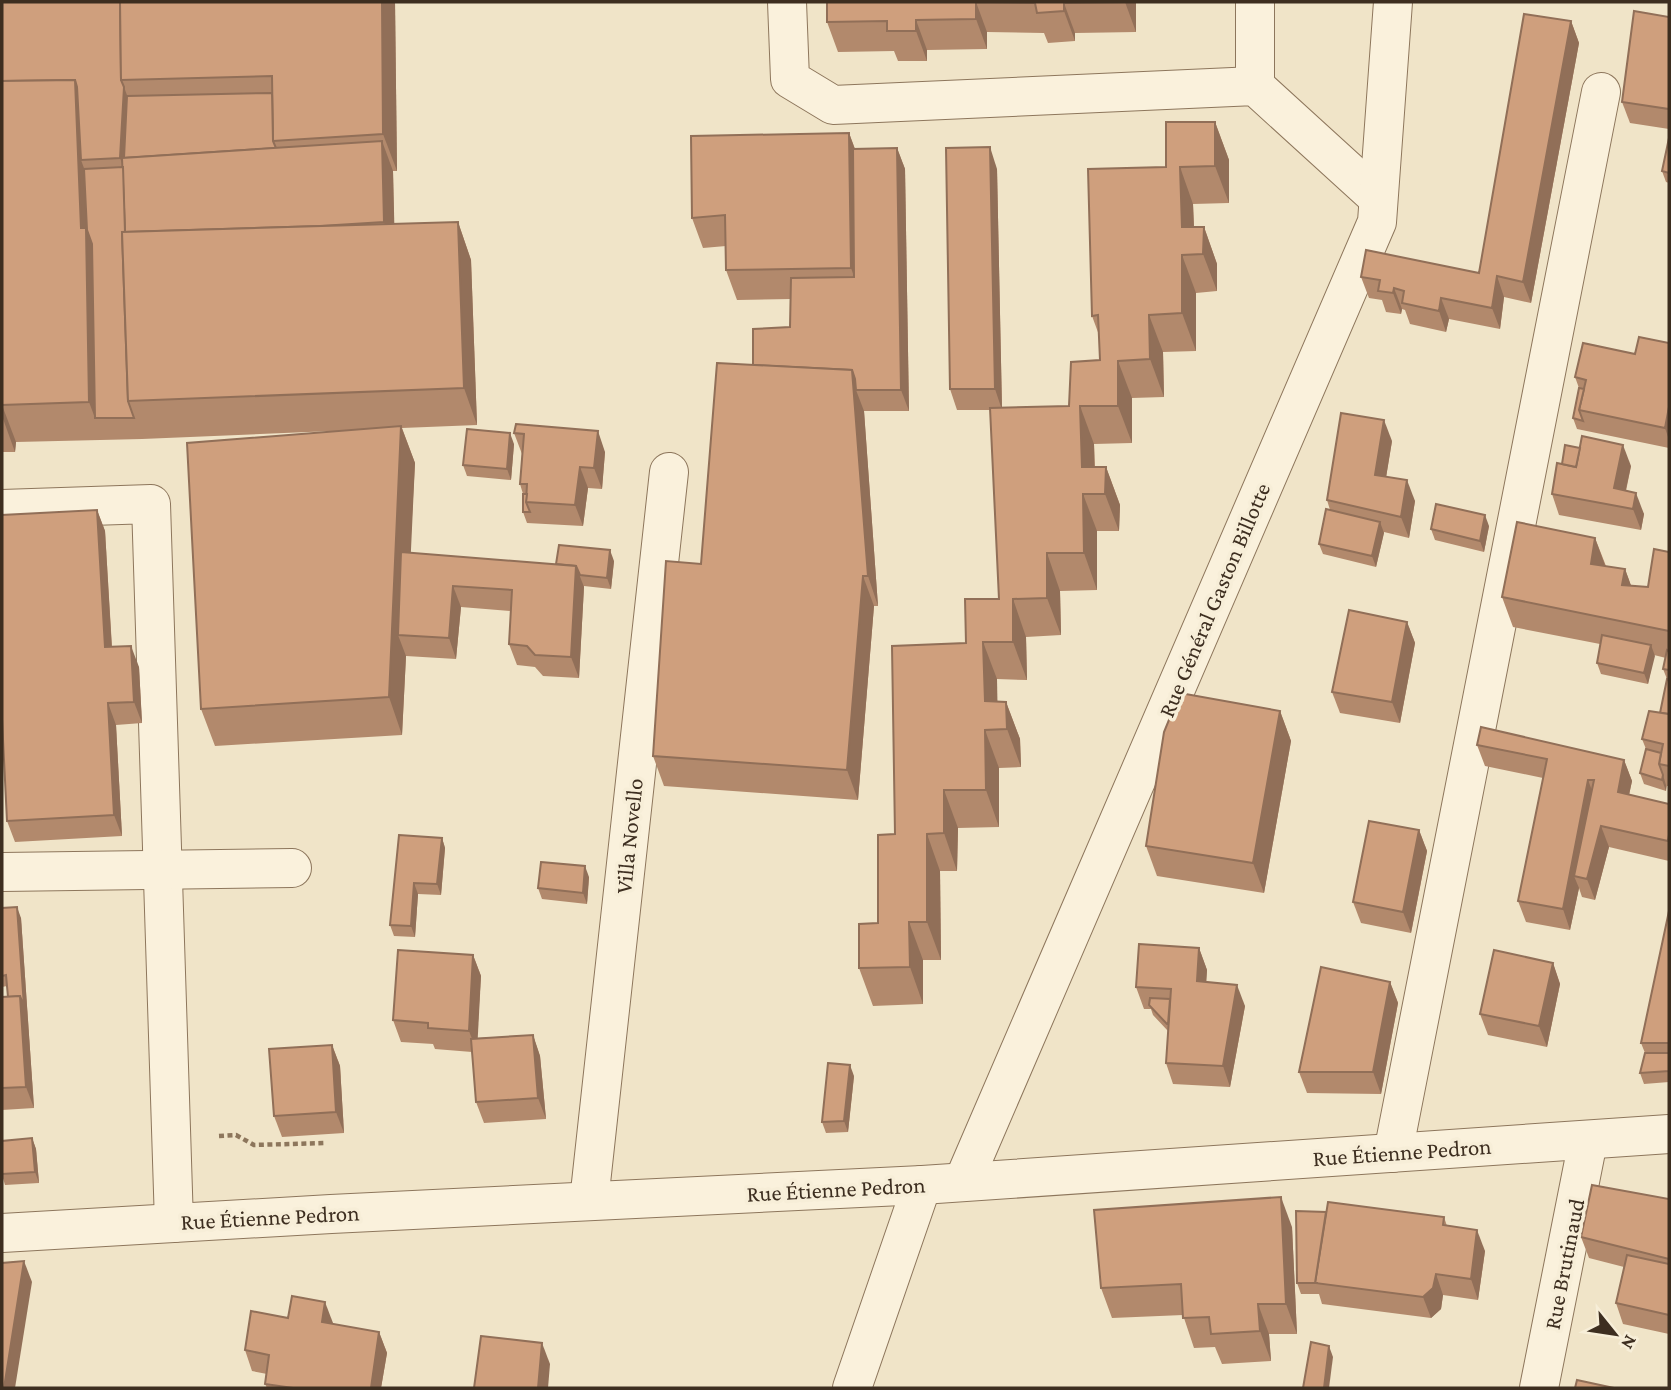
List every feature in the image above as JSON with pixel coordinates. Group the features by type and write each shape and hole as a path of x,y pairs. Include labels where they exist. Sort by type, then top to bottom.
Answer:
{"street":[{"path":"788,2 790,79 833,105 1255,86 1378,198"},
{"path":"1255,2 1255,86"},
{"name":"Rue Général Gaston Billotte","path":"964,1180 1377,222 1393,2"},
{"path":"1393,1153 1601,92"},
{"name":"Villa Novello","path":"589,1201 669,472"},
{"path":"2,509 151,504 174,1223"},
{"path":"2,872 292,868"},
{"name":"Rue Étienne Pedron","path":"2,1233 922,1185 964,1180 1669,1134"},
{"name":"Rue Brutinaud","path":"1539,1388 1588,1141"},
{"path":"852,1388 922,1185"}],"building":[{"path":"2,2 120,2 121,80 124,87 120,158 81,160 75,80 2,81"},
{"path":"120,2 382,2 383,134 273,141 272,76 121,80"},
{"path":"827,2 976,2 976,19 916,20 916,31 887,31 887,21 827,22"},
{"path":"976,2 1125,2 1064,3 1064,11 1037,13 1035,3"},
{"path":"1634,11 1669,17 1669,109 1622,102"},
{"path":"1524,14 1571,21 1523,282 1497,276 1492,308 1441,298 1439,311 1402,303 1404,291 1394,288 1393,293 1378,291 1380,280 1361,277 1366,250 1479,273"},
{"path":"75,80 81,228 86,228 89,402 2,405 2,81"},
{"path":"272,93 273,141 276,148 124,158 127,96"},
{"path":"1166,122 1215,122 1215,166 1180,167 1182,227 1204,227 1203,254 1182,255 1182,313 1149,315 1150,359 1118,361 1118,406 1080,406 1082,467 1106,467 1105,494 1083,494 1084,553 1047,553 1047,598 1013,599 1013,642 983,642 985,701 1006,702 1007,729 985,730 986,790 944,790 944,833 927,834 927,922 909,922 910,967 859,968 859,924 878,923 878,835 895,834 892,646 966,643 965,599 999,599 990,408 1069,406 1071,362 1100,360 1098,315 1092,316 1088,169 1166,167"},
{"path":"849,133 851,268 726,270 725,215 692,218 691,136"},
{"path":"1669,138 1669,173 1662,171"},
{"path":"382,141 384,222 125,232 122,158"},
{"path":"990,147 995,389 950,389 946,148"},
{"path":"897,148 901,390 856,390 852,370 753,365 753,329 790,327 791,278 854,277 853,149"},
{"path":"123,167 125,232 122,232 128,401 134,418 95,418 92,244 87,230 84,169"},
{"path":"458,222 464,388 128,401 122,232"},
{"path":"1639,337 1669,343 1669,407 1665,428 1579,410 1586,380 1575,377 1583,343 1635,354"},
{"path":"717,363 852,370 868,576 863,576 847,770 653,756 666,561 701,564"},
{"path":"1579,388 1584,389 1579,410 1583,421 1573,418"},
{"path":"1341,413 1384,420 1375,475 1407,480 1401,517 1327,500"},
{"path":"516,424 598,431 594,468 580,467 575,505 526,502 527,484 520,484 524,434 514,433"},
{"path":"401,426 389,697 201,709 187,443"},
{"path":"467,429 510,433 507,469 463,465"},
{"path":"1582,436 1623,445 1614,488 1636,493 1633,509 1552,494 1557,463 1576,467"},
{"path":"1565,445 1580,448 1576,467 1562,464"},
{"path":"523,494 527,494 526,502 530,512 523,512"},
{"path":"1436,504 1485,515 1480,541 1431,529"},
{"path":"1326,509 1380,522 1372,556 1319,544"},
{"path":"97,510 105,647 131,646 134,702 108,703 114,815 7,821 2,719 2,515"},
{"path":"1517,522 1595,538 1591,564 1625,569 1622,585 1648,587 1654,549 1669,552 1669,631 1502,597"},
{"path":"559,545 610,550 607,578 580,575 576,566 556,564"},
{"path":"401,552 576,566 571,657 535,655 527,646 509,644 512,590 453,586 449,638 398,635"},
{"path":"1349,610 1407,622 1392,702 1332,692"},
{"path":"1602,635 1651,645 1644,673 1597,663"},
{"path":"1667,650 1669,651 1669,670 1663,669"},
{"path":"1667,679 1669,680 1669,714 1660,713"},
{"path":"1180,693 1280,711 1253,863 1146,846 1164,732"},
{"path":"1649,711 1669,714 1669,766 1659,764 1663,744 1642,739"},
{"path":"1481,727 1624,760 1618,792 1669,804 1668,841 1601,826 1587,879 1574,876 1594,780 1588,780 1563,909 1518,901 1547,759 1477,745"},
{"path":"1646,749 1661,753 1659,764 1662,780 1640,773"},
{"path":"1369,821 1419,830 1403,912 1353,902"},
{"path":"399,835 442,838 437,884 414,883 411,926 390,925"},
{"path":"541,862 585,866 583,893 538,888"},
{"path":"17,907 24,1006 20,996 8,997 6,975 2,976 2,908"},
{"path":"1669,911 1669,1043 1641,1043"},
{"path":"1139,944 1199,948 1197,981 1237,985 1223,1066 1166,1063 1171,989 1136,987"},
{"path":"398,950 473,955 469,1031 428,1028 428,1023 393,1020"},
{"path":"1494,950 1553,963 1539,1026 1480,1014"},
{"path":"1321,967 1390,982 1373,1072 1299,1072"},
{"path":"20,996 26,1087 2,1088 2,997"},
{"path":"1150,998 1170,999 1168,1024 1149,1005"},
{"path":"533,1035 538,1098 476,1102 471,1039"},
{"path":"332,1045 336,1112 274,1116 269,1049"},
{"path":"1645,1053 1669,1053 1669,1071 1640,1073"},
{"path":"828,1063 850,1065 844,1121 822,1122"},
{"path":"32,1138 35,1172 2,1174 2,1141"},
{"path":"1592,1185 1669,1199 1669,1259 1581,1237"},
{"path":"1281,1197 1286,1304 1258,1304 1260,1331 1211,1334 1209,1317 1183,1318 1181,1284 1101,1288 1094,1210"},
{"path":"1328,1202 1444,1217 1443,1225 1477,1230 1471,1279 1436,1274 1433,1288 1423,1297 1315,1283"},
{"path":"1296,1211 1326,1212 1315,1283 1297,1283"},
{"path":"1627,1255 1669,1264 1669,1315 1616,1303"},
{"path":"24,1261 4,1388 2,1388 2,1263"},
{"path":"292,1296 325,1302 322,1322 379,1332 371,1388 293,1388 265,1384 269,1355 245,1350 251,1311 288,1318"},
{"path":"481,1336 542,1343 538,1388 474,1388"},
{"path":"1311,1342 1329,1346 1324,1388 1303,1388"},
{"path":"1577,1380 1614,1388 1575,1388"}]}
